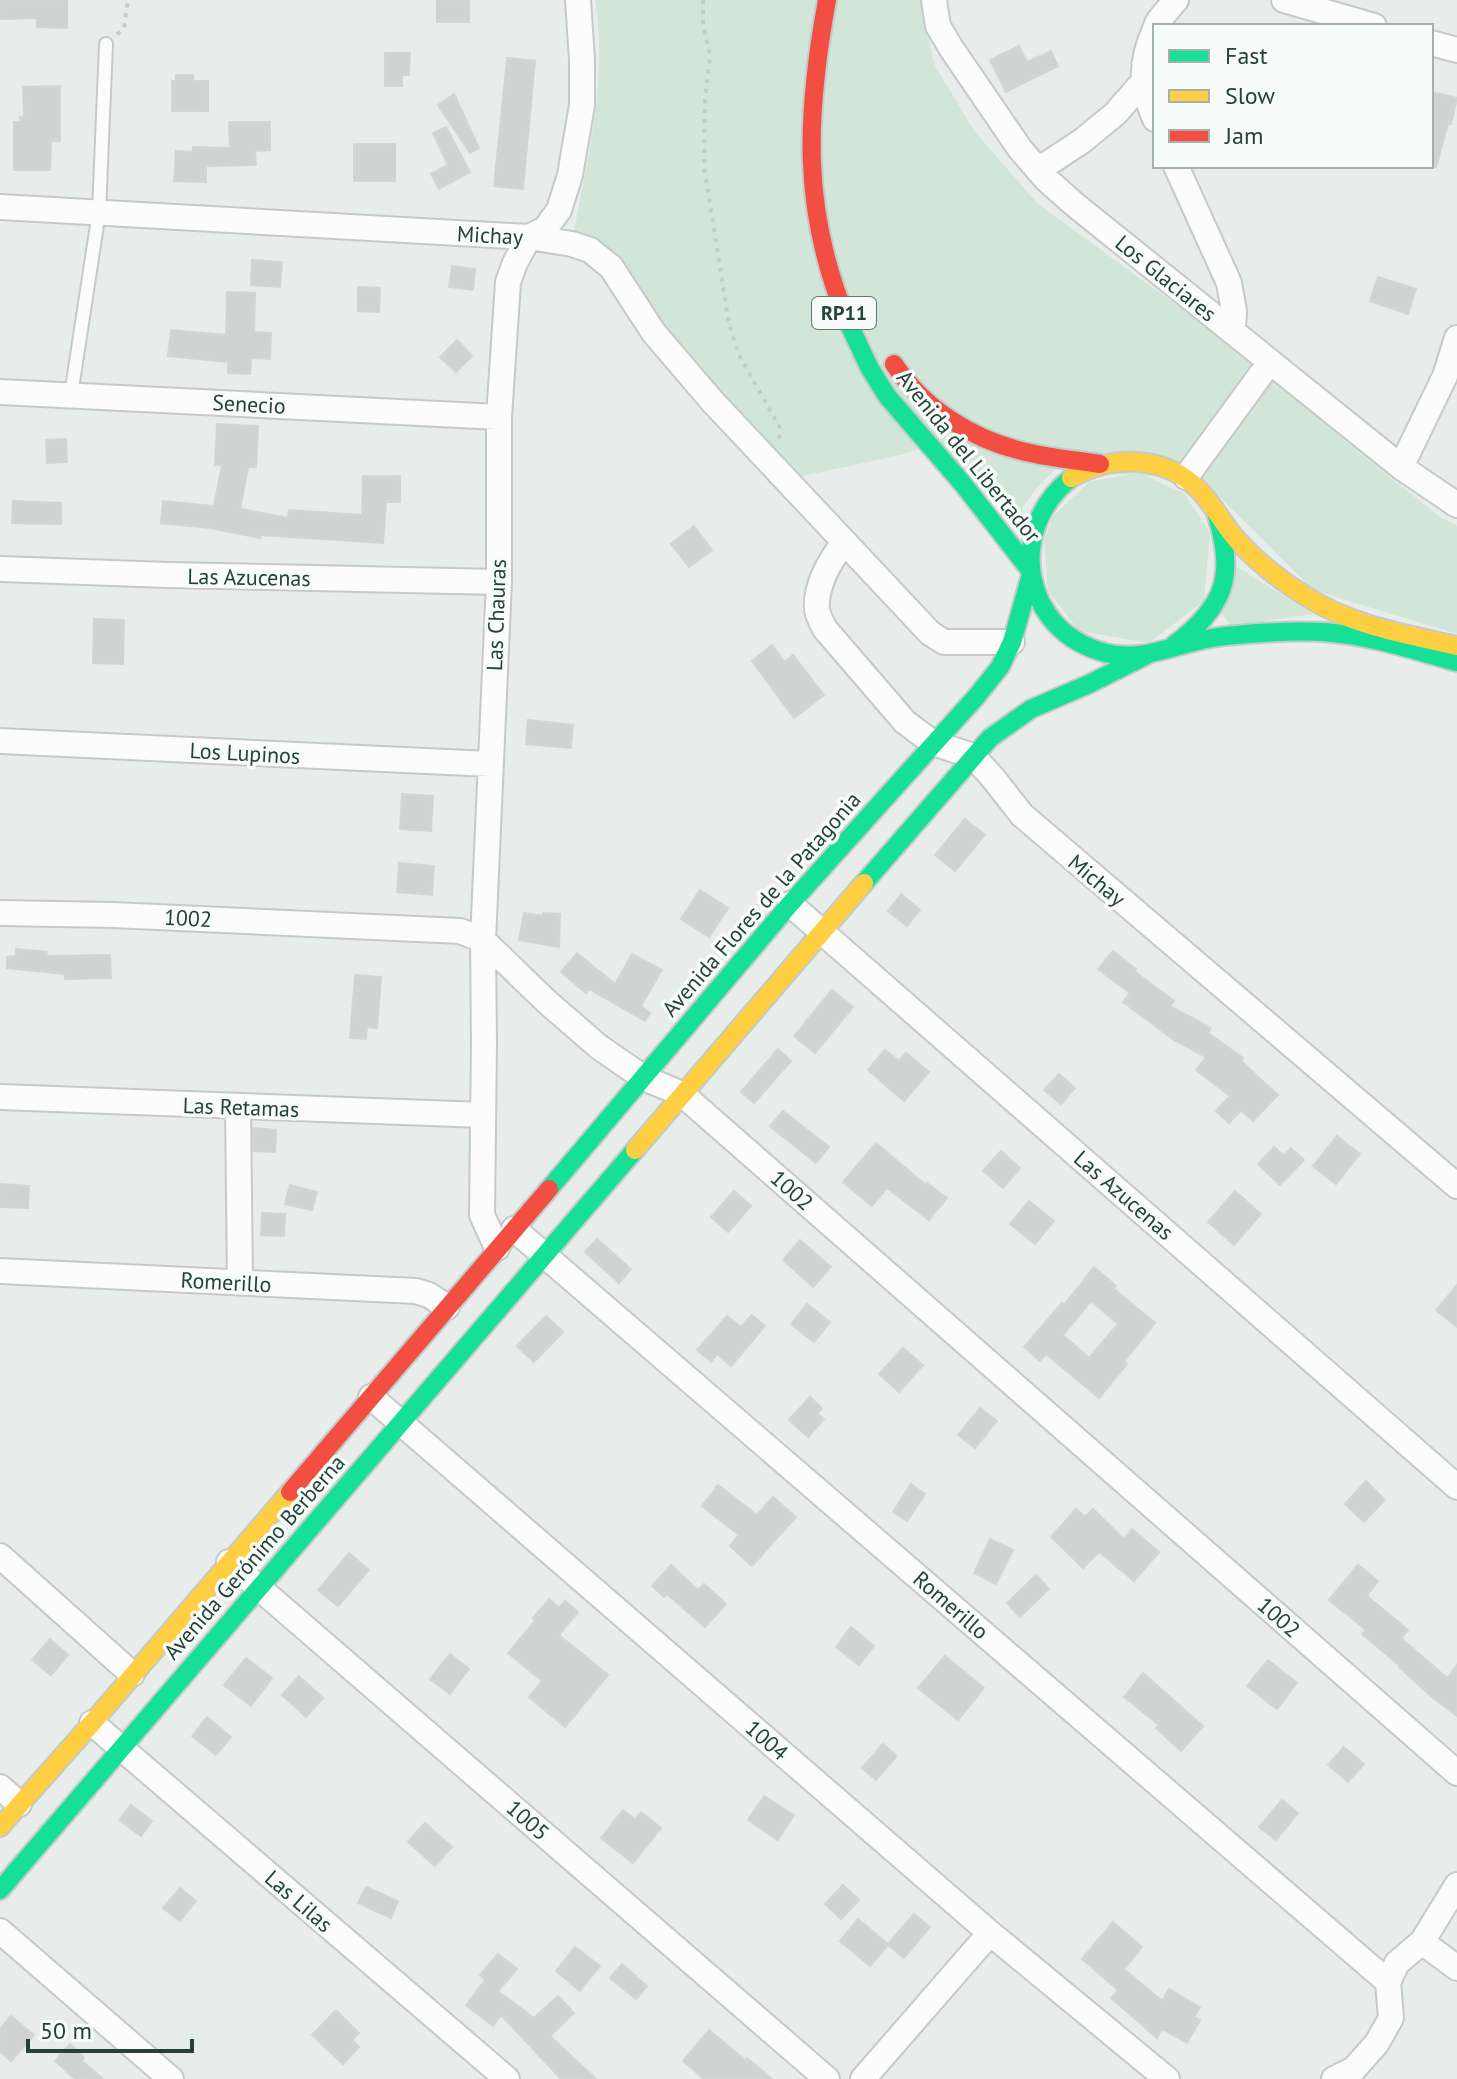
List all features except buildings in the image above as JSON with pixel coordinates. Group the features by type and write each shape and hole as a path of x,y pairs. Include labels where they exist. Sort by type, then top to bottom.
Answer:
{"street":[{"name":"Las Chauras","path":"497,1248 482,1215 483,940 499,582 499,417 508,282 529,237 545,229 559,210 570,175 582,105 578,0"},
{"name":"Avenida del Libertador","path":"827,0 811,105 811,174 816,223 835,293 869,368 888,398 979,503 1031,572"},
{"name":"Los Glaciares","path":"934,0 938,26 951,48 1020,149 1038,170 1074,204 1401,467 1457,505"},
{"path":"1158,24 1176,0"},
{"path":"1284,0 1367,24"},
{"path":"1153,35 1145,52 1143,82 1153,113"},
{"path":"1433,44 1457,50"},
{"path":"1038,170 1082,141 1115,114 1143,82"},
{"path":"1177,168 1229,283 1234,311 1233,332"},
{"name":"Michay","path":"0,207 529,237 590,250 611,267 654,333 712,401 930,633 944,642 1012,642"},
{"path":"1401,467 1445,376 1457,338"},
{"name":"Avenida del Libertador","path":"889,355 920,396 968,429 1015,450 1100,464"},
{"path":"1186,477 1270,362"},
{"name":"Senecio","path":"0,392 499,417"},
{"name":"Avenida del Libertador","path":"1457,646 1340,617 1310,600 1267,568 1238,541 1186,477 1154,463 1127,460 1100,464 1075,475 1054,493 1039,516 1031,542 1031,572 1037,596 1051,620 1071,639 1096,651 1121,656 1147,655 1172,646 1223,637 1320,632 1345,634 1457,662"},
{"name":"Avenida del Libertador","path":"1172,646 1194,632 1211,612 1222,588 1227,562 1224,536 1216,513"},
{"path":"844,542 830,561 820,587 817,611 825,629 905,722 933,743 973,756"},
{"name":"Las Azucenas","path":"0,569 499,582"},
{"name":"Avenida Flores de la Patagonia","path":"497,1248 790,904 1000,667 1012,642 1031,572"},
{"path":"544,1255 990,738 1031,709 1147,655"},
{"name":"Los Lupinos","path":"0,741 490,764"},
{"name":"Michay","path":"973,756 1022,815 1457,1186"},
{"name":"Las Azucenas","path":"790,904 1457,1487"},
{"name":"1002","path":"0,913 113,915 460,931 483,940 599,1047 644,1078 682,1094 1457,1773"},
{"name":"Las Retamas","path":"0,1097 483,1115"},
{"path":"238,1107 240,1283"},
{"name":"Romerillo","path":"514,1229 1388,1982"},
{"name":"Avenida Gerónimo Berberna","path":"0,1827 497,1248"},
{"name":"Avenida Gerónimo Berberna","path":"0,1890 544,1255"},
{"name":"Romerillo","path":"0,1271 416,1291 429,1295 447,1307"},
{"name":"1004","path":"371,1397 990,1933 1167,2079"},
{"path":"0,1556 132,1674"},
{"name":"1005","path":"229,1562 827,2079"},
{"name":"Las Lilas","path":"92,1723 507,2079"},
{"path":"0,1787 19,1804"},
{"path":"1334,2079 1354,2069 1377,2043 1391,2018 1388,1982 1397,1963 1422,1942 1457,1885"},
{"path":"0,1931 171,2079"},
{"path":"863,2079 990,1933"},
{"path":"1422,1942 1457,1968"}],"lane":[{"path":"71,395 99,212 106,44"}],"path":[{"path":"106,44 124,28 128,0"},
{"path":"703,0 703,23 710,56 705,100 704,166 729,324 738,353 780,428 780,439 766,458"}],"green space":[{"path":"595,0 924,0 923,19 935,66 975,132 1037,203 1234,347 1372,463 1440,517 1457,526 1457,634 1313,590 1203,480 1056,469 1032,494 1014,524 936,442 904,454 799,477 574,232 598,88"},
{"path":"1140,473 1185,494 1210,533 1204,601 1149,643 1079,631 1048,591 1044,540 1053,516 1090,481"},
{"path":"1234,565 1313,614 1231,626 1220,611"}],"traffic: fast":[{"path":"847,320 869,367 887,396 963,484 1030,570"},
{"path":"1071,478 1050,500 1037,524 1031,551 1032,577 1041,602 1056,624 1078,642 1106,653 1129,656 1226,636 1321,632 1380,641 1457,662"},
{"path":"1174,645 1215,604 1221,589 1225,557 1217,516"},
{"path":"549,1189 790,904 1000,667 1012,642 1031,575"},
{"path":"864,883 990,738 1031,709 1147,655"},
{"path":"0,1890 635,1150"}],"traffic: slow":[{"path":"1071,478 1087,470 1121,462 1138,462 1171,470 1200,491 1253,556 1307,597 1361,622 1457,646"},
{"path":"635,1150 864,883"},
{"path":"0,1827 290,1492"}],"traffic: jam":[{"path":"827,0 815,83 812,162 822,239 847,320"},
{"path":"894,364 935,408 987,440 1026,452 1100,464"},
{"path":"290,1492 549,1189"}]}
